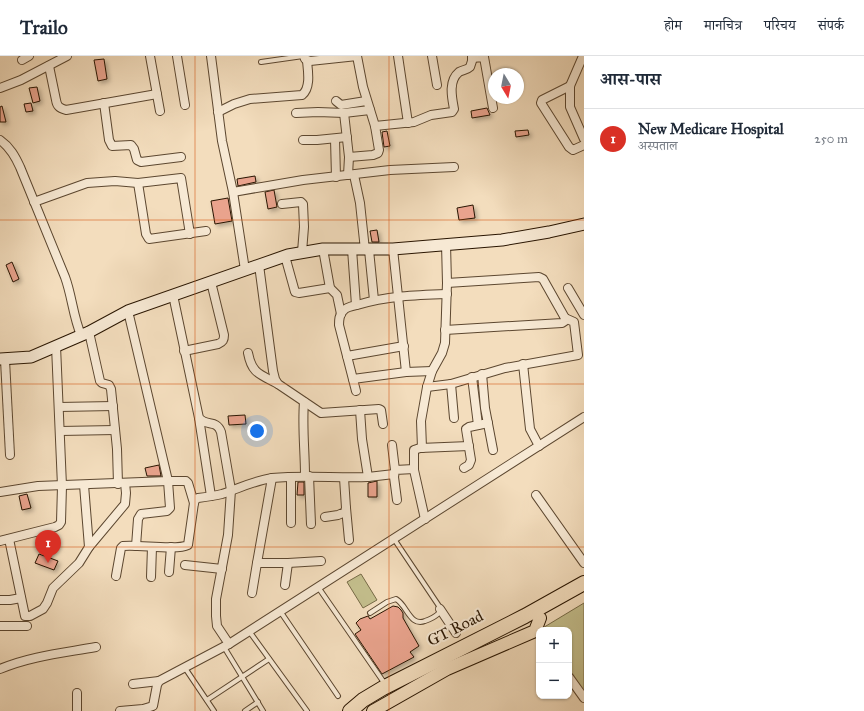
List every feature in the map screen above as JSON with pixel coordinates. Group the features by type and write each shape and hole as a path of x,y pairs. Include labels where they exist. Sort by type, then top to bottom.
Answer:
{"highway":[{"name":"GT Road","path":"534,622 584,583"},
{"name":"GT Road","path":"534,622 584,592"},
{"path":"372,710 387,695 534,622"},
{"path":"350,711 363,700 383,688 534,622"}],"main road":[{"name":"GT Road","path":"346,711 362,697 385,684 522,613 534,622"}],"street":[{"path":"0,88 21,80 67,56"},
{"path":"150,56 160,111"},
{"path":"177,56 185,105"},
{"path":"211,56 222,140 234,192 245,270"},
{"path":"218,112 234,104 250,99 302,95 306,91 308,85 305,58 357,56 366,101 375,126 379,146 378,152 373,155 349,157"},
{"path":"398,56 408,123"},
{"path":"432,56 437,85"},
{"path":"583,56 570,86 570,107 584,139"},
{"path":"375,126 408,123 418,121 431,115 453,111 453,79 460,71 470,67 472,57 484,57 493,108"},
{"path":"49,66 57,105 60,109 66,110 156,94"},
{"path":"570,86 542,100 541,104 569,147 573,150 584,145"},
{"path":"336,101 341,105 366,101"},
{"path":"104,103 109,140 112,146 131,145 134,149 137,160 142,162 182,158"},
{"path":"296,113 318,112 344,114 370,110"},
{"path":"344,114 351,175 360,203 374,300"},
{"path":"303,140 347,137"},
{"path":"334,139 336,177"},
{"path":"0,140 6,144 20,167 69,288 76,323 85,333 100,380 110,386 121,483 126,493 125,504 89,547 79,563 53,588 43,609 34,614 24,616 9,539"},
{"path":"234,192 390,170 454,167"},
{"path":"34,202 87,183 115,181 138,183 180,178 190,234"},
{"path":"138,183 146,234 149,239 206,231"},
{"path":"282,204 297,202 301,202 302,204 304,227 302,252"},
{"path":"10,455 3,359 31,356 85,333 128,311 285,256 302,252 323,248 367,250 393,249 502,240 584,224"},
{"path":"422,448 421,421 427,387 432,371 442,353 445,343 447,294 446,244"},
{"path":"323,248 330,288 337,296 341,314"},
{"path":"352,249 356,305"},
{"path":"393,249 406,372"},
{"path":"285,256 295,292 300,293 330,288"},
{"path":"259,265 273,372 278,384"},
{"path":"427,387 451,384 482,374 523,364 578,355 574,322 565,318 543,279 539,277 447,283"},
{"path":"184,351 223,342 224,334 211,282"},
{"path":"568,288 584,315"},
{"path":"356,391 339,325 341,314 347,308 374,300 398,296 447,294"},
{"path":"173,296 199,418 211,496"},
{"path":"128,311 168,481 170,508 167,510 141,514 138,520 136,546"},
{"path":"445,330 562,323 565,321 565,318"},
{"path":"0,541 59,525 62,518 56,346"},
{"path":"347,356 404,346"},
{"path":"248,353 252,368 321,413 379,408 381,410 383,424"},
{"path":"523,364 530,429 539,446"},
{"path":"353,379 406,372 432,371"},
{"path":"482,374 485,408 493,450"},
{"path":"472,377 478,425"},
{"path":"451,384 454,418"},
{"path":"304,402 303,419 311,524"},
{"path":"59,408 113,406"},
{"path":"360,410 362,439 368,477"},
{"path":"132,684 159,681 227,645 584,417"},
{"path":"199,418 202,422 215,424 219,427 231,490 228,534 216,600 217,626 227,645"},
{"path":"464,468 469,465 471,460 466,429 467,427 488,423"},
{"path":"60,431 116,430"},
{"path":"392,444 397,500"},
{"path":"425,519 414,469 414,450 422,448 469,446"},
{"path":"194,503 198,498 231,490 250,482 272,478 307,476 344,478 368,477 414,469"},
{"path":"291,477 291,523"},
{"path":"252,593 272,478"},
{"path":"344,478 349,540"},
{"path":"0,492 38,486 186,481 194,503 188,545 171,547 125,546 121,548 116,576"},
{"path":"84,485 89,547"},
{"path":"536,494 584,563"},
{"path":"325,517 343,513 346,508"},
{"path":"150,577 152,547"},
{"path":"169,572 171,547"},
{"path":"257,563 321,561"},
{"path":"285,585 288,563"},
{"path":"185,565 222,568"},
{"path":"0,600 21,598"},
{"path":"440,609 456,633"},
{"path":"0,626 27,626"},
{"path":"0,669 15,662 32,658 96,647"},
{"path":"120,711 153,709 159,681"},
{"path":"572,682 584,698"},
{"path":"77,693 77,711"}],"lane":[{"path":"261,62 305,58"},
{"path":"370,614 387,602 396,600 400,602 411,617 422,623 435,617 439,613 440,609 394,538"},
{"path":"318,587 385,684"},
{"path":"280,611 338,696"},
{"path":"249,631 307,711"},
{"path":"227,645 243,677 263,711"},
{"path":"207,700 269,659"},
{"path":"185,668 214,711"},
{"path":"245,711 258,702"}],"shaded area":[{"path":"361,574 377,600 363,608 347,582"},
{"path":"584,603 584,692 572,674 572,627 544,627"}],"building":[{"path":"104,59 107,79 98,81 94,60"},
{"path":"37,87 40,101 33,103 29,88"},
{"path":"31,103 33,111 26,112 24,104"},
{"path":"2,106 6,122 0,122 0,107"},
{"path":"487,108 490,115 472,118 471,111"},
{"path":"528,130 529,135 516,137 515,131"},
{"path":"387,131 390,146 384,147 382,132"},
{"path":"255,176 256,182 238,186 237,179"},
{"path":"274,190 277,207 268,209 265,192"},
{"path":"228,198 232,221 215,224 211,201"},
{"path":"473,205 475,218 459,220 457,208"},
{"path":"377,230 379,242 372,242 370,231"},
{"path":"12,262 19,279 13,282 6,265"},
{"path":"245,415 246,424 229,425 228,416"},
{"path":"159,465 161,476 147,476 145,468"},
{"path":"377,481 377,497 368,497 368,483"},
{"path":"298,482 304,482 304,495 297,495"},
{"path":"27,494 31,508 22,510 19,496"},
{"path":"39,554 58,561 54,570 35,563"},
{"path":"393,606 398,607 403,613 403,618 419,646 410,652 414,657 382,674 355,634 361,630 356,623 360,619 368,616 370,619"}],"place":[{"name":"New Medicare Hospital","path":"48,563"}]}
